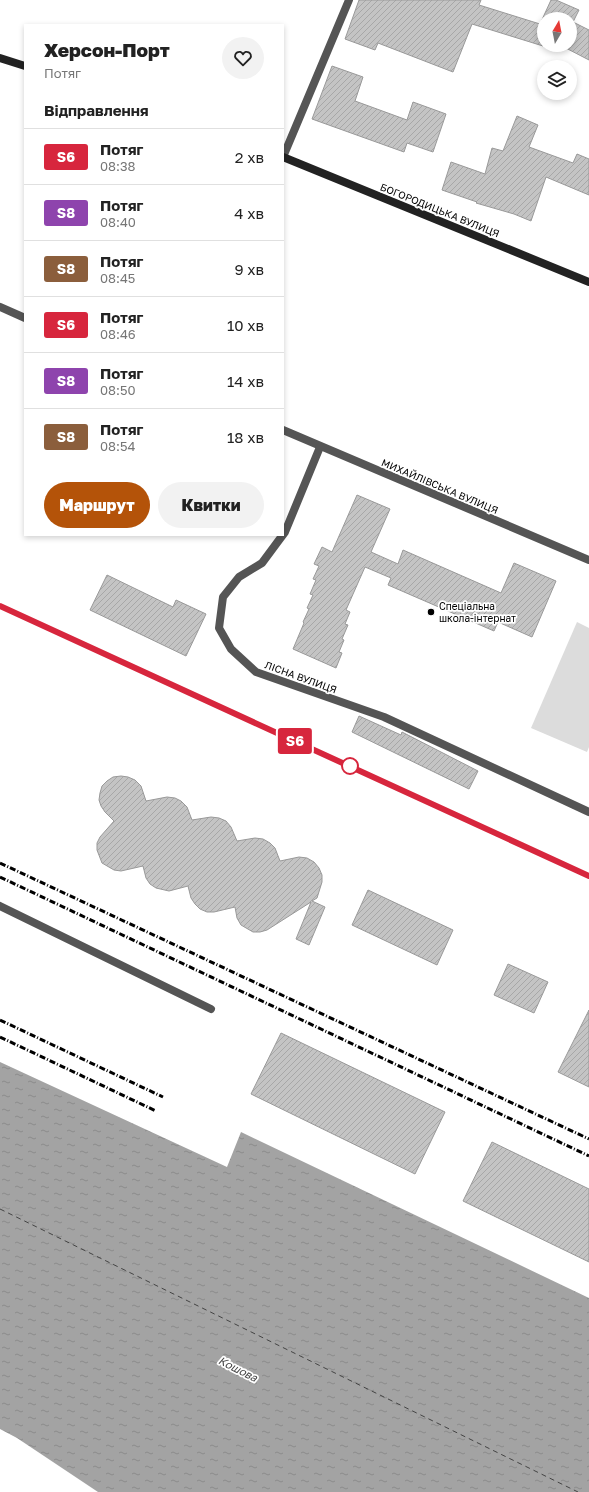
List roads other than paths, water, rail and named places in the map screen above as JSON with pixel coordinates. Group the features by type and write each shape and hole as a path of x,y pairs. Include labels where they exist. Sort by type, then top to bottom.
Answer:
{"street":[{"path":"284,155 349,0"},
{"path":"0,58 24,66"},
{"name":"БОГОРОДИЦЬКА ВУЛИЦЯ","path":"284,157 589,282"},
{"path":"0,308 24,318"},
{"name":"МИХАЙЛІВСЬКА ВУЛИЦЯ","path":"284,430 589,560"},
{"name":"ЛІСНА ВУЛИЦЯ","path":"284,533 320,446"},
{"name":"ЛІСНА ВУЛИЦЯ","path":"282,536 262,563 239,577 223,597 219,628 231,649 256,672 384,717 589,812"},
{"path":"0,906 211,1009"}],"water":[{"name":"Кошова","path":"0,1062 227,1167 241,1132 589,1298 589,1492 98,1492 17,1438 0,1429"}],"railway":[{"path":"0,606 589,876"},
{"path":"0,863 589,1139"},
{"path":"0,877 589,1156"},
{"path":"0,1020 163,1097"},
{"path":"0,1037 156,1111"}],"train":[{"name":"S6","path":"0,606 589,876"}],"place":[{"name":"Спеціальна школа-інтернат","path":"431,612"}]}
